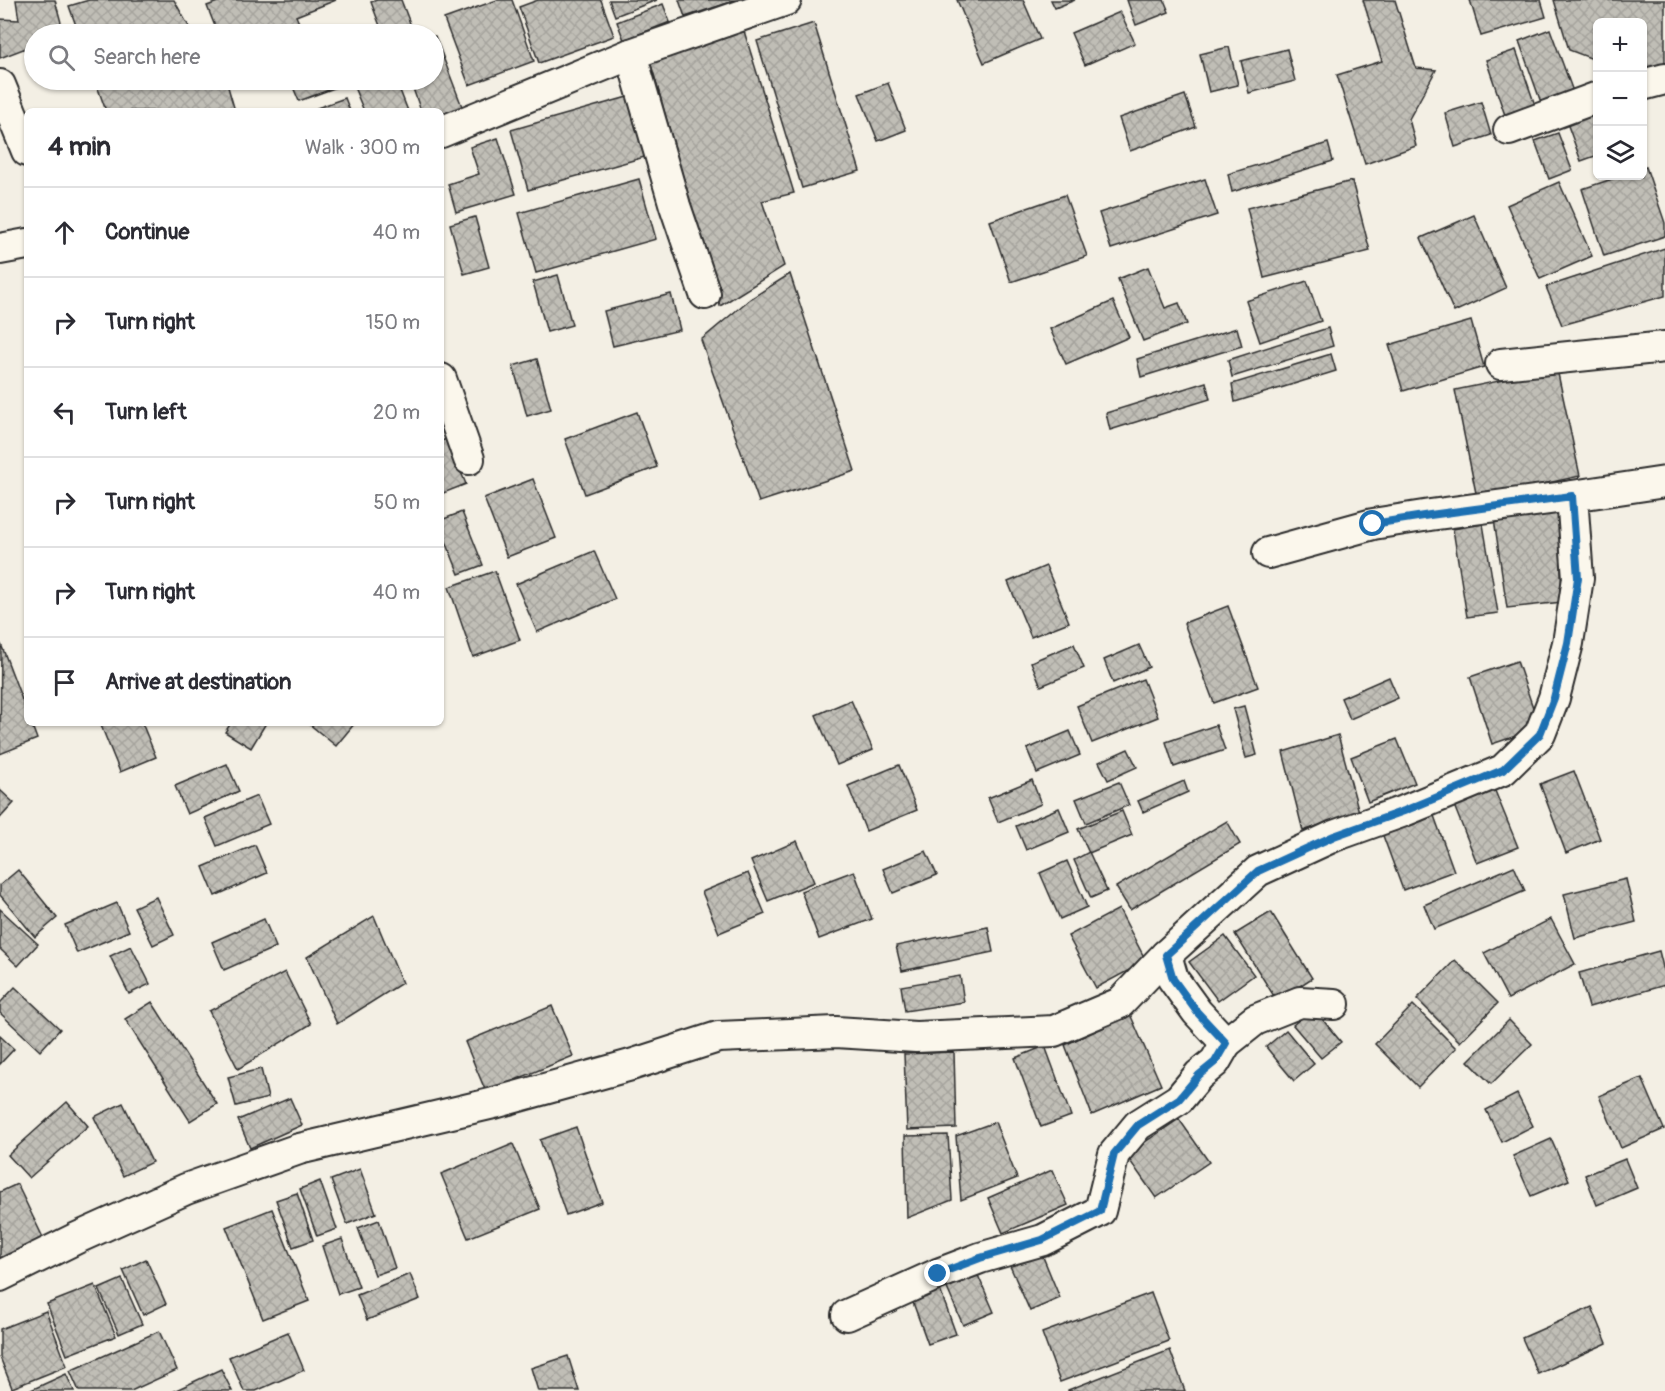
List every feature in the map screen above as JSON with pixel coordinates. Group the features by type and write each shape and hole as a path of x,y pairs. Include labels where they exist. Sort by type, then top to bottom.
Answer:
{"street":[{"path":"444,131 631,54 786,0"},
{"path":"631,54 675,206 705,294"},
{"path":"1647,84 1665,79"},
{"path":"0,85 24,144"},
{"path":"1509,130 1593,99"},
{"path":"0,249 24,245"},
{"path":"1501,364 1665,347"},
{"path":"444,388 469,459"},
{"path":"1268,553 1373,524 1665,482"},
{"path":"0,1276 186,1189 299,1149 494,1103 630,1065 718,1037 836,1032 916,1037 1054,1031 1120,1003 1166,955 1258,871 1334,836 1404,811 1503,770 1540,734 1554,698 1568,643 1578,578 1572,496"},
{"path":"1166,955 1173,979 1197,1012 1226,1043"},
{"path":"847,1315 969,1262 1042,1240 1100,1211 1114,1154 1138,1125 1179,1099 1199,1075 1215,1062 1226,1043 1255,1020 1300,1002 1334,1004"}],"building":[{"path":"16,0 55,0 61,24 24,24 24,49 0,58 0,19 19,20"},
{"path":"89,0 174,0 187,24 75,24 69,6"},
{"path":"223,0 336,0 296,16 300,24 214,24 207,6"},
{"path":"401,0 410,24 379,24 371,2"},
{"path":"497,0 512,0 534,61 469,85 444,19"},
{"path":"538,0 601,0 614,36 539,63 519,7"},
{"path":"609,0 657,0 615,16"},
{"path":"679,0 737,0 685,17"},
{"path":"957,0 1023,0 1040,39 984,63"},
{"path":"1051,0 1075,0 1055,8"},
{"path":"1127,0 1164,0 1169,12 1136,25"},
{"path":"1363,0 1395,0 1416,68 1436,70 1409,119 1416,146 1365,164 1337,75 1382,61"},
{"path":"1470,0 1541,0 1546,17 1481,36"},
{"path":"1554,0 1665,0 1665,70 1647,76 1647,18 1593,18 1593,59 1569,50"},
{"path":"663,4 670,22 624,40 617,22"},
{"path":"1120,12 1135,43 1085,65 1071,33"},
{"path":"814,23 860,171 802,188 757,41"},
{"path":"1550,29 1575,97 1543,108 1519,41"},
{"path":"744,31 794,193 762,201 784,266 720,306 649,58"},
{"path":"1229,47 1238,85 1209,92 1200,54"},
{"path":"1287,49 1295,81 1249,93 1241,61"},
{"path":"1516,50 1538,114 1508,124 1486,60"},
{"path":"444,59 463,109 444,117 444,108 420,108 414,90 444,90"},
{"path":"888,83 906,130 878,141 859,94"},
{"path":"99,90 229,90 234,108 105,108"},
{"path":"294,90 329,90 299,101"},
{"path":"355,90 400,90 407,108 363,108"},
{"path":"1185,95 1196,127 1130,151 1119,118"},
{"path":"631,96 648,156 528,190 511,130"},
{"path":"345,98 349,108 317,108"},
{"path":"1481,102 1491,135 1455,147 1445,113"},
{"path":"1591,115 1593,157 1581,161 1567,123"},
{"path":"1558,133 1572,170 1549,179 1535,141"},
{"path":"498,138 516,194 456,212 448,184 479,174 470,147"},
{"path":"1328,143 1333,161 1232,192 1228,174"},
{"path":"1647,170 1665,223 1665,236 1604,256 1582,189 1609,180 1647,180"},
{"path":"639,179 656,239 536,273 519,213"},
{"path":"1205,179 1217,215 1111,249 1099,213"},
{"path":"1352,181 1370,251 1264,278 1247,208"},
{"path":"1559,182 1592,256 1540,279 1507,205"},
{"path":"1065,195 1087,256 1011,282 990,221"},
{"path":"1474,215 1506,288 1454,312 1421,238"},
{"path":"475,217 489,267 464,274 450,224"},
{"path":"1665,248 1665,296 1562,325 1546,287"},
{"path":"1148,267 1165,308 1179,303 1187,324 1143,341 1118,279"},
{"path":"790,274 855,471 759,502 701,340 750,299"},
{"path":"558,275 572,325 547,332 533,282"},
{"path":"1307,281 1321,321 1260,342 1246,301"},
{"path":"671,294 680,330 613,346 604,311"},
{"path":"1113,301 1129,337 1066,364 1050,329"},
{"path":"1471,321 1484,367 1403,391 1389,345"},
{"path":"1237,328 1242,346 1141,377 1137,359"},
{"path":"1328,328 1333,346 1232,377 1228,360"},
{"path":"1331,354 1336,371 1235,402 1232,384"},
{"path":"537,359 551,409 527,416 513,366"},
{"path":"1557,369 1580,476 1477,498 1455,390"},
{"path":"1206,382 1210,399 1110,430 1106,413"},
{"path":"637,412 657,467 585,494 565,439"},
{"path":"447,439 466,484 444,493 444,440"},
{"path":"533,479 556,538 507,557 484,498"},
{"path":"1559,503 1562,602 1507,608 1493,512"},
{"path":"462,512 483,565 459,574 444,536 444,519"},
{"path":"1483,524 1498,613 1467,617 1453,529"},
{"path":"594,551 615,599 537,632 516,584"},
{"path":"1046,566 1069,622 1031,637 1008,582"},
{"path":"495,571 520,640 473,657 449,587"},
{"path":"1228,606 1258,687 1214,703 1184,623"},
{"path":"1,644 24,705 24,726 32,726 37,739 0,754"},
{"path":"1074,644 1084,668 1041,686 1031,662"},
{"path":"1139,645 1149,667 1113,683 1104,660"},
{"path":"1517,661 1540,728 1492,744 1470,677"},
{"path":"1389,677 1398,698 1350,719 1341,698"},
{"path":"1143,679 1158,717 1092,743 1077,706"},
{"path":"851,700 873,750 837,765 816,715"},
{"path":"1244,706 1257,755 1246,758 1233,709"},
{"path":"1216,725 1225,750 1174,767 1166,742"},
{"path":"101,726 143,726 156,757 120,772"},
{"path":"229,726 264,726 251,748 225,732"},
{"path":"312,726 353,726 336,746"},
{"path":"1070,731 1080,755 1037,773 1027,749"},
{"path":"1338,735 1359,812 1303,831 1283,752"},
{"path":"1397,739 1415,783 1368,802 1351,757"},
{"path":"1128,749 1137,767 1108,780 1099,762"},
{"path":"227,764 239,791 187,814 175,786"},
{"path":"899,765 917,810 866,831 848,786"},
{"path":"1574,771 1600,839 1566,853 1540,784"},
{"path":"1032,780 1041,804 998,822 988,798"},
{"path":"1184,781 1188,792 1143,812 1138,801"},
{"path":"1119,782 1129,805 1086,823 1076,799"},
{"path":"1493,786 1518,847 1477,863 1453,803"},
{"path":"0,790 14,803 0,818"},
{"path":"257,796 269,824 217,846 205,818"},
{"path":"1059,808 1069,832 1026,850 1016,826"},
{"path":"1122,811 1132,835 1089,853 1078,829"},
{"path":"1433,813 1454,871 1403,890 1382,833"},
{"path":"1227,821 1240,844 1130,910 1116,887"},
{"path":"797,841 814,882 768,901 751,861"},
{"path":"255,845 267,873 215,896 203,867"},
{"path":"926,851 937,875 893,893 883,869"},
{"path":"1089,852 1107,891 1091,898 1074,860"},
{"path":"1067,861 1087,907 1060,919 1040,873"},
{"path":"1514,866 1525,891 1434,929 1424,905"},
{"path":"18,870 57,918 35,937 0,895 0,885"},
{"path":"854,871 872,919 819,939 801,891"},
{"path":"748,873 765,914 719,933 702,892"},
{"path":"1626,879 1636,922 1575,938 1564,894"},
{"path":"156,897 174,935 153,945 134,907"},
{"path":"117,903 129,931 77,953 65,925"},
{"path":"0,909 38,944 18,966 0,949"},
{"path":"1119,909 1146,961 1096,988 1068,936"},
{"path":"1271,912 1312,978 1277,1001 1235,934"},
{"path":"374,916 402,983 337,1024 307,957"},
{"path":"264,919 276,947 224,970 212,942"},
{"path":"1551,919 1575,964 1508,999 1484,953"},
{"path":"988,927 993,952 902,971 896,946"},
{"path":"1225,936 1254,975 1218,1001 1189,962"},
{"path":"131,946 150,984 129,994 110,956"},
{"path":"1659,951 1665,985 1589,1007 1579,973"},
{"path":"1455,960 1498,1003 1460,1042 1417,999"},
{"path":"285,972 311,1024 238,1069 209,1011"},
{"path":"960,976 964,1002 905,1011 901,986"},
{"path":"15,987 60,1029 40,1051 0,1013 0,1003"},
{"path":"152,1002 217,1104 190,1121 125,1019"},
{"path":"1413,1005 1456,1048 1418,1087 1375,1044"},
{"path":"552,1006 573,1056 486,1092 465,1042"},
{"path":"1313,1008 1341,1042 1321,1058 1293,1025"},
{"path":"1130,1014 1161,1085 1092,1115 1065,1045"},
{"path":"1509,1020 1532,1044 1491,1084 1468,1061"},
{"path":"1286,1030 1314,1064 1294,1081 1266,1047"},
{"path":"0,1036 14,1049 0,1064"},
{"path":"1045,1046 1071,1116 1041,1127 1015,1058"},
{"path":"954,1052 956,1128 907,1130 904,1054"},
{"path":"261,1069 268,1098 236,1106 228,1077"},
{"path":"1642,1078 1664,1129 1621,1148 1599,1096"},
{"path":"1517,1094 1533,1126 1502,1142 1486,1110"},
{"path":"290,1098 302,1125 250,1148 238,1120"},
{"path":"67,1102 88,1126 29,1178 8,1155"},
{"path":"123,1103 152,1162 123,1176 94,1117"},
{"path":"1179,1119 1209,1162 1156,1198 1126,1155"},
{"path":"995,1122 1017,1178 961,1200 956,1136"},
{"path":"576,1127 602,1202 566,1215 540,1140"},
{"path":"948,1135 952,1200 907,1218 905,1136"},
{"path":"1551,1139 1569,1180 1531,1196 1513,1156"},
{"path":"513,1144 540,1209 468,1238 441,1174"},
{"path":"1625,1159 1637,1188 1597,1205 1585,1175"},
{"path":"360,1169 376,1213 347,1224 331,1180"},
{"path":"1052,1170 1068,1205 1003,1233 988,1198"},
{"path":"320,1181 337,1229 317,1236 300,1189"},
{"path":"17,1184 49,1250 0,1274 0,1192"},
{"path":"297,1193 313,1240 293,1247 276,1200"},
{"path":"272,1209 309,1301 263,1319 226,1227"},
{"path":"379,1220 395,1268 375,1275 358,1228"},
{"path":"342,1239 359,1287 338,1294 322,1246"},
{"path":"1041,1252 1060,1298 1030,1311 1010,1266"},
{"path":"146,1259 166,1304 143,1315 123,1270"},
{"path":"974,1266 994,1312 963,1325 943,1279"},
{"path":"410,1274 420,1299 367,1320 357,1295"},
{"path":"122,1279 142,1324 119,1334 99,1289"},
{"path":"95,1285 116,1336 67,1355 47,1304"},
{"path":"939,1287 956,1334 928,1344 911,1297"},
{"path":"1151,1293 1169,1341 1060,1382 1042,1333"},
{"path":"1592,1307 1607,1343 1538,1374 1522,1338"},
{"path":"46,1311 67,1366 12,1388 0,1357 0,1329"},
{"path":"159,1331 177,1370 131,1391 79,1391 70,1371"},
{"path":"288,1332 304,1370 256,1391 244,1391 229,1357"},
{"path":"1170,1350 1185,1391 1068,1391 1068,1390"},
{"path":"568,1356 579,1391 538,1391 531,1368"},
{"path":"221,1369 232,1391 174,1391"},
{"path":"66,1374 74,1391 29,1391"}],"route":[{"path":"938,1274 980,1258 1042,1240 1100,1211 1114,1154 1138,1125 1179,1099 1199,1075 1215,1062 1226,1043 1197,1012 1173,979 1166,955 1258,871 1334,836 1404,811 1503,770 1540,734 1554,698 1568,643 1578,578 1572,496 1373,524"}]}
